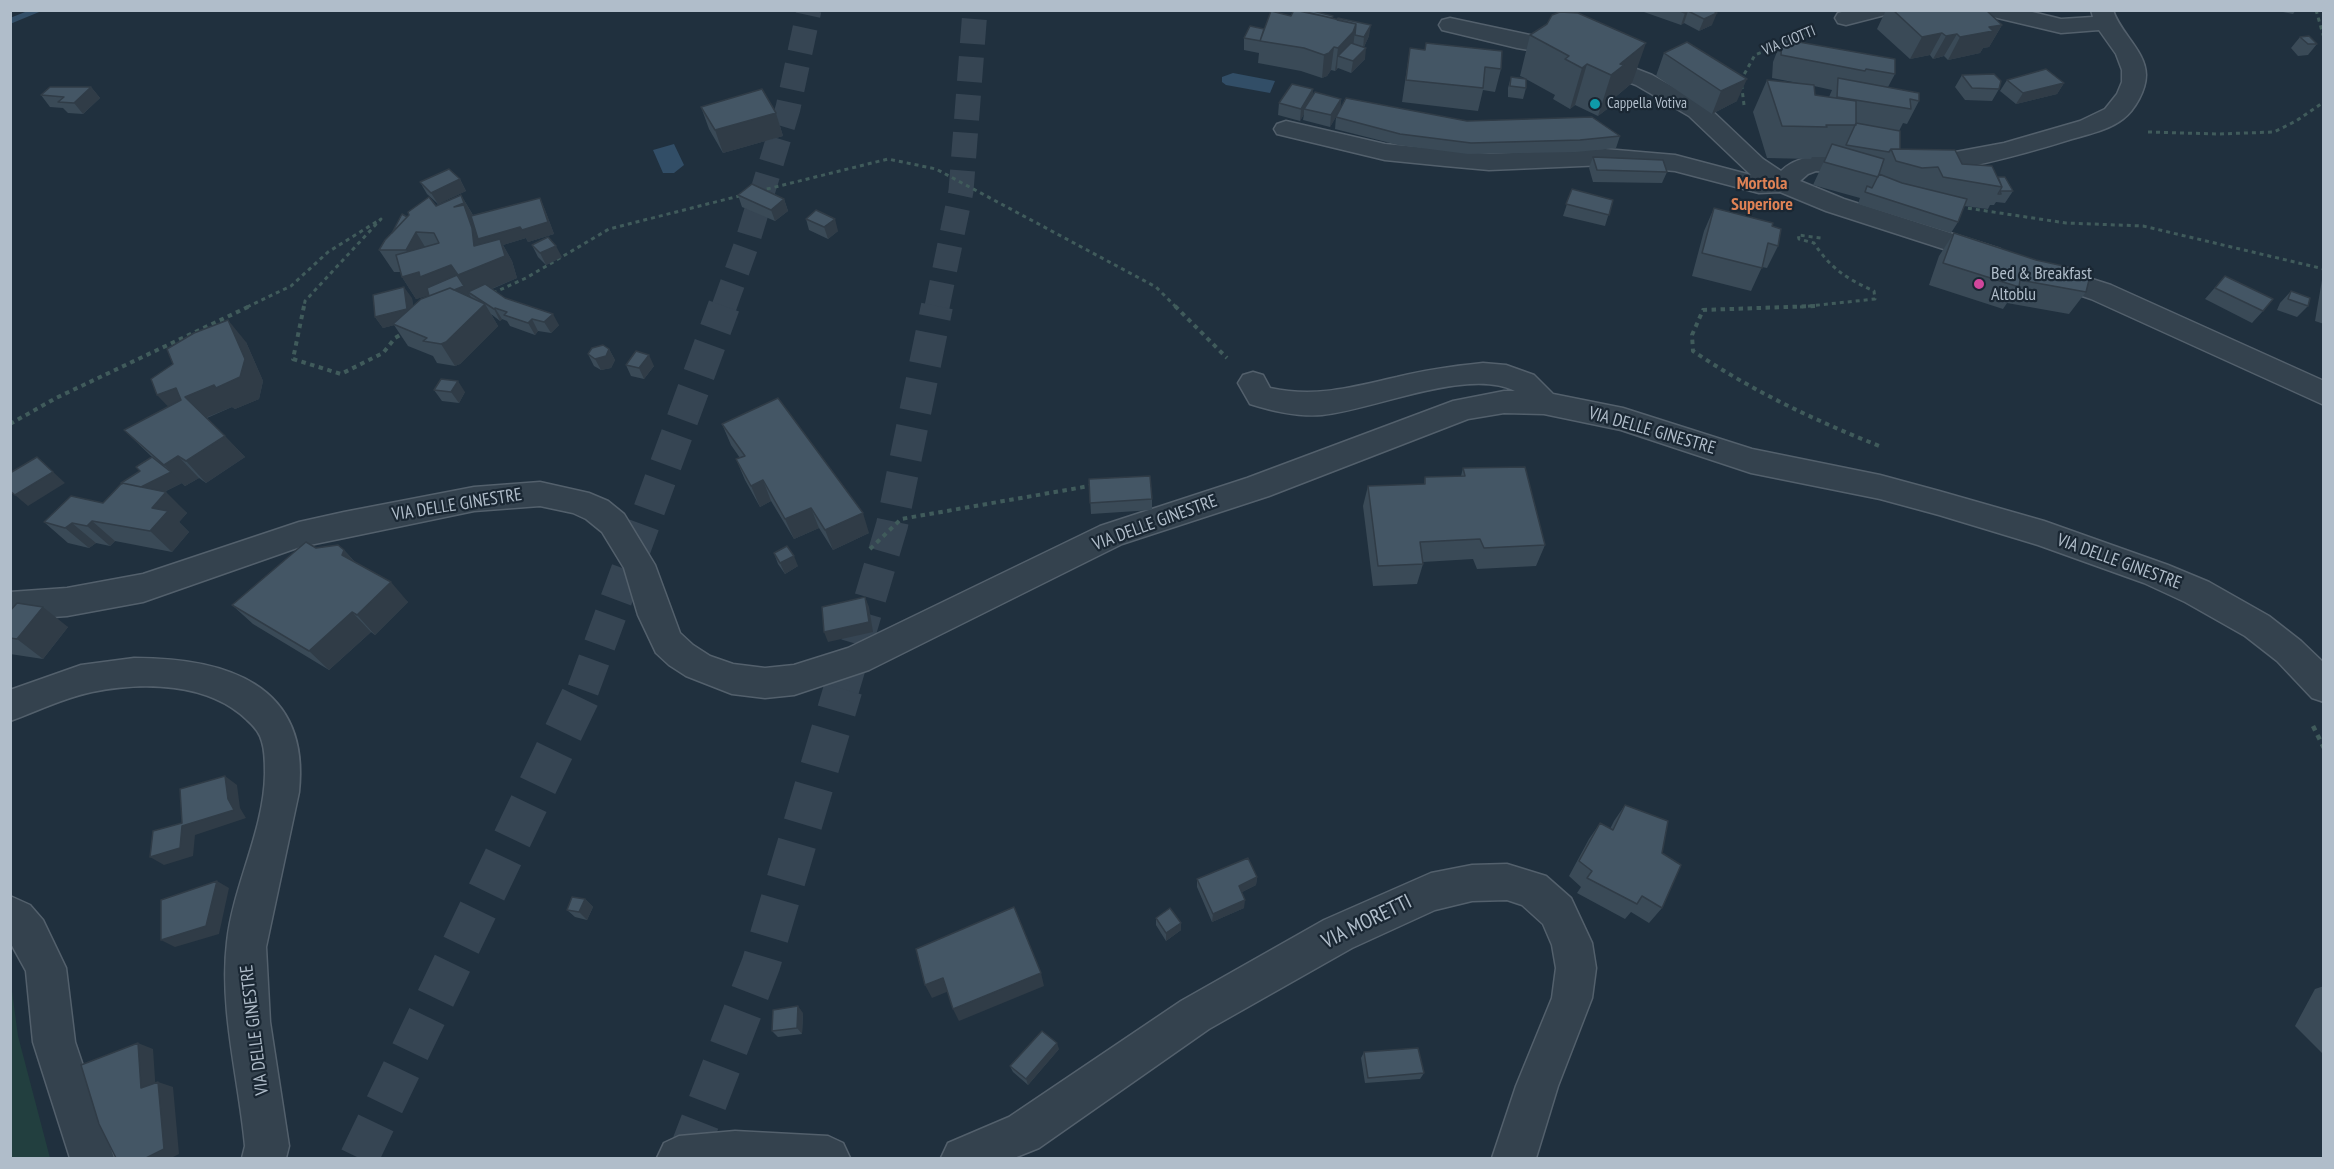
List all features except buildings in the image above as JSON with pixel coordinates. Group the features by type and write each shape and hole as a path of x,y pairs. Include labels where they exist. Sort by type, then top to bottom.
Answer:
{"street":[{"path":"1846,18 1878,10"},
{"path":"1286,129 1395,153 1489,162 1605,157 1651,160 1675,163 1759,185 1783,184 1799,168 1814,164 1892,168 1976,159 2088,126 2114,114 2126,101 2133,83 2134,70 2121,43 2103,17 2061,26 1993,10"},
{"path":"1450,25 1517,41 1564,49 1644,80 1698,111 1754,165 1783,184 1835,205 2101,292 2324,394"},
{"path":"1253,383 1260,396 1289,403 1321,404 1447,377 1484,374 1507,376 1524,382 1544,403"},
{"name":"VIA DELLE GINESTRE","path":"10,606 67,602 143,588 299,536 344,525 474,499 540,494 578,502 597,510 613,523 639,565 655,615 668,643 681,655 698,666 732,679 765,683 794,680 857,660 1111,535 1258,487 1464,409 1504,402 1544,403 1623,419 1751,461 1880,487 1939,503 2044,534 2145,570 2197,592 2257,626 2289,651 2324,687"},
{"name":"VIA DELLE GINESTRE","path":"10,706 49,689 95,677 136,672 161,672 193,675 220,682 251,699 270,718 282,744 283,773 278,811 255,898 246,946 248,1002 267,1146 264,1158"},
{"name":"VIA MORETTI","path":"963,1158 1024,1133 1195,1015 1338,934 1431,892 1472,883 1507,882 1532,889 1557,911 1572,943 1576,968 1572,998 1537,1086 1514,1158"},
{"path":"10,915 16,918 29,934 46,968 54,1041 92,1158"},
{"path":"680,1158 702,1154 774,1154 828,1158"}],"path":[{"path":"2316,10 2324,38"},
{"name":"VIA CIOTTI","path":"1744,109 1741,80 1755,55 1846,18"},
{"path":"2147,132 2218,134 2274,132 2296,121 2324,102"},
{"path":"483,298 526,278 609,229 888,159 936,169 1156,287 1253,383"},
{"path":"1950,205 2066,223 2144,226 2324,269"},
{"path":"10,424 56,398 291,286 328,252 381,219 305,302 293,359 341,374 383,353 395,338 408,331"},
{"path":"1830,240 1798,235 1798,239 1814,243 1828,266 1842,277 1874,291 1875,299 1801,307 1703,310 1692,335 1693,351 1715,367 1774,399 1882,447"},
{"path":"870,549 902,519 1100,485"}],"green space":[{"path":"10,976 18,1036 50,1158 11,1158"}],"water":[{"path":"1233,73 1275,81 1270,93 1226,85 1222,82 1222,77"},
{"path":"674,144 684,165 674,173 663,173 653,150"}],"waterway":[{"path":"10,21 40,10"}],"tunnel":[{"path":"724,307 746,246 788,108 809,10"},
{"path":"937,307 961,191 975,10"},
{"path":"583,690 724,306"},
{"path":"843,690 892,525 937,306"},
{"path":"359,1158 584,689"},
{"path":"686,1158 761,964 843,689"}],"place":[{"name":"Cappella Votiva","path":"1595,104"},
{"name":"Bed & Breakfast Altoblu","path":"1979,284"}],"district":[{"name":"Mortola Superiore","path":"1762,194"}]}
